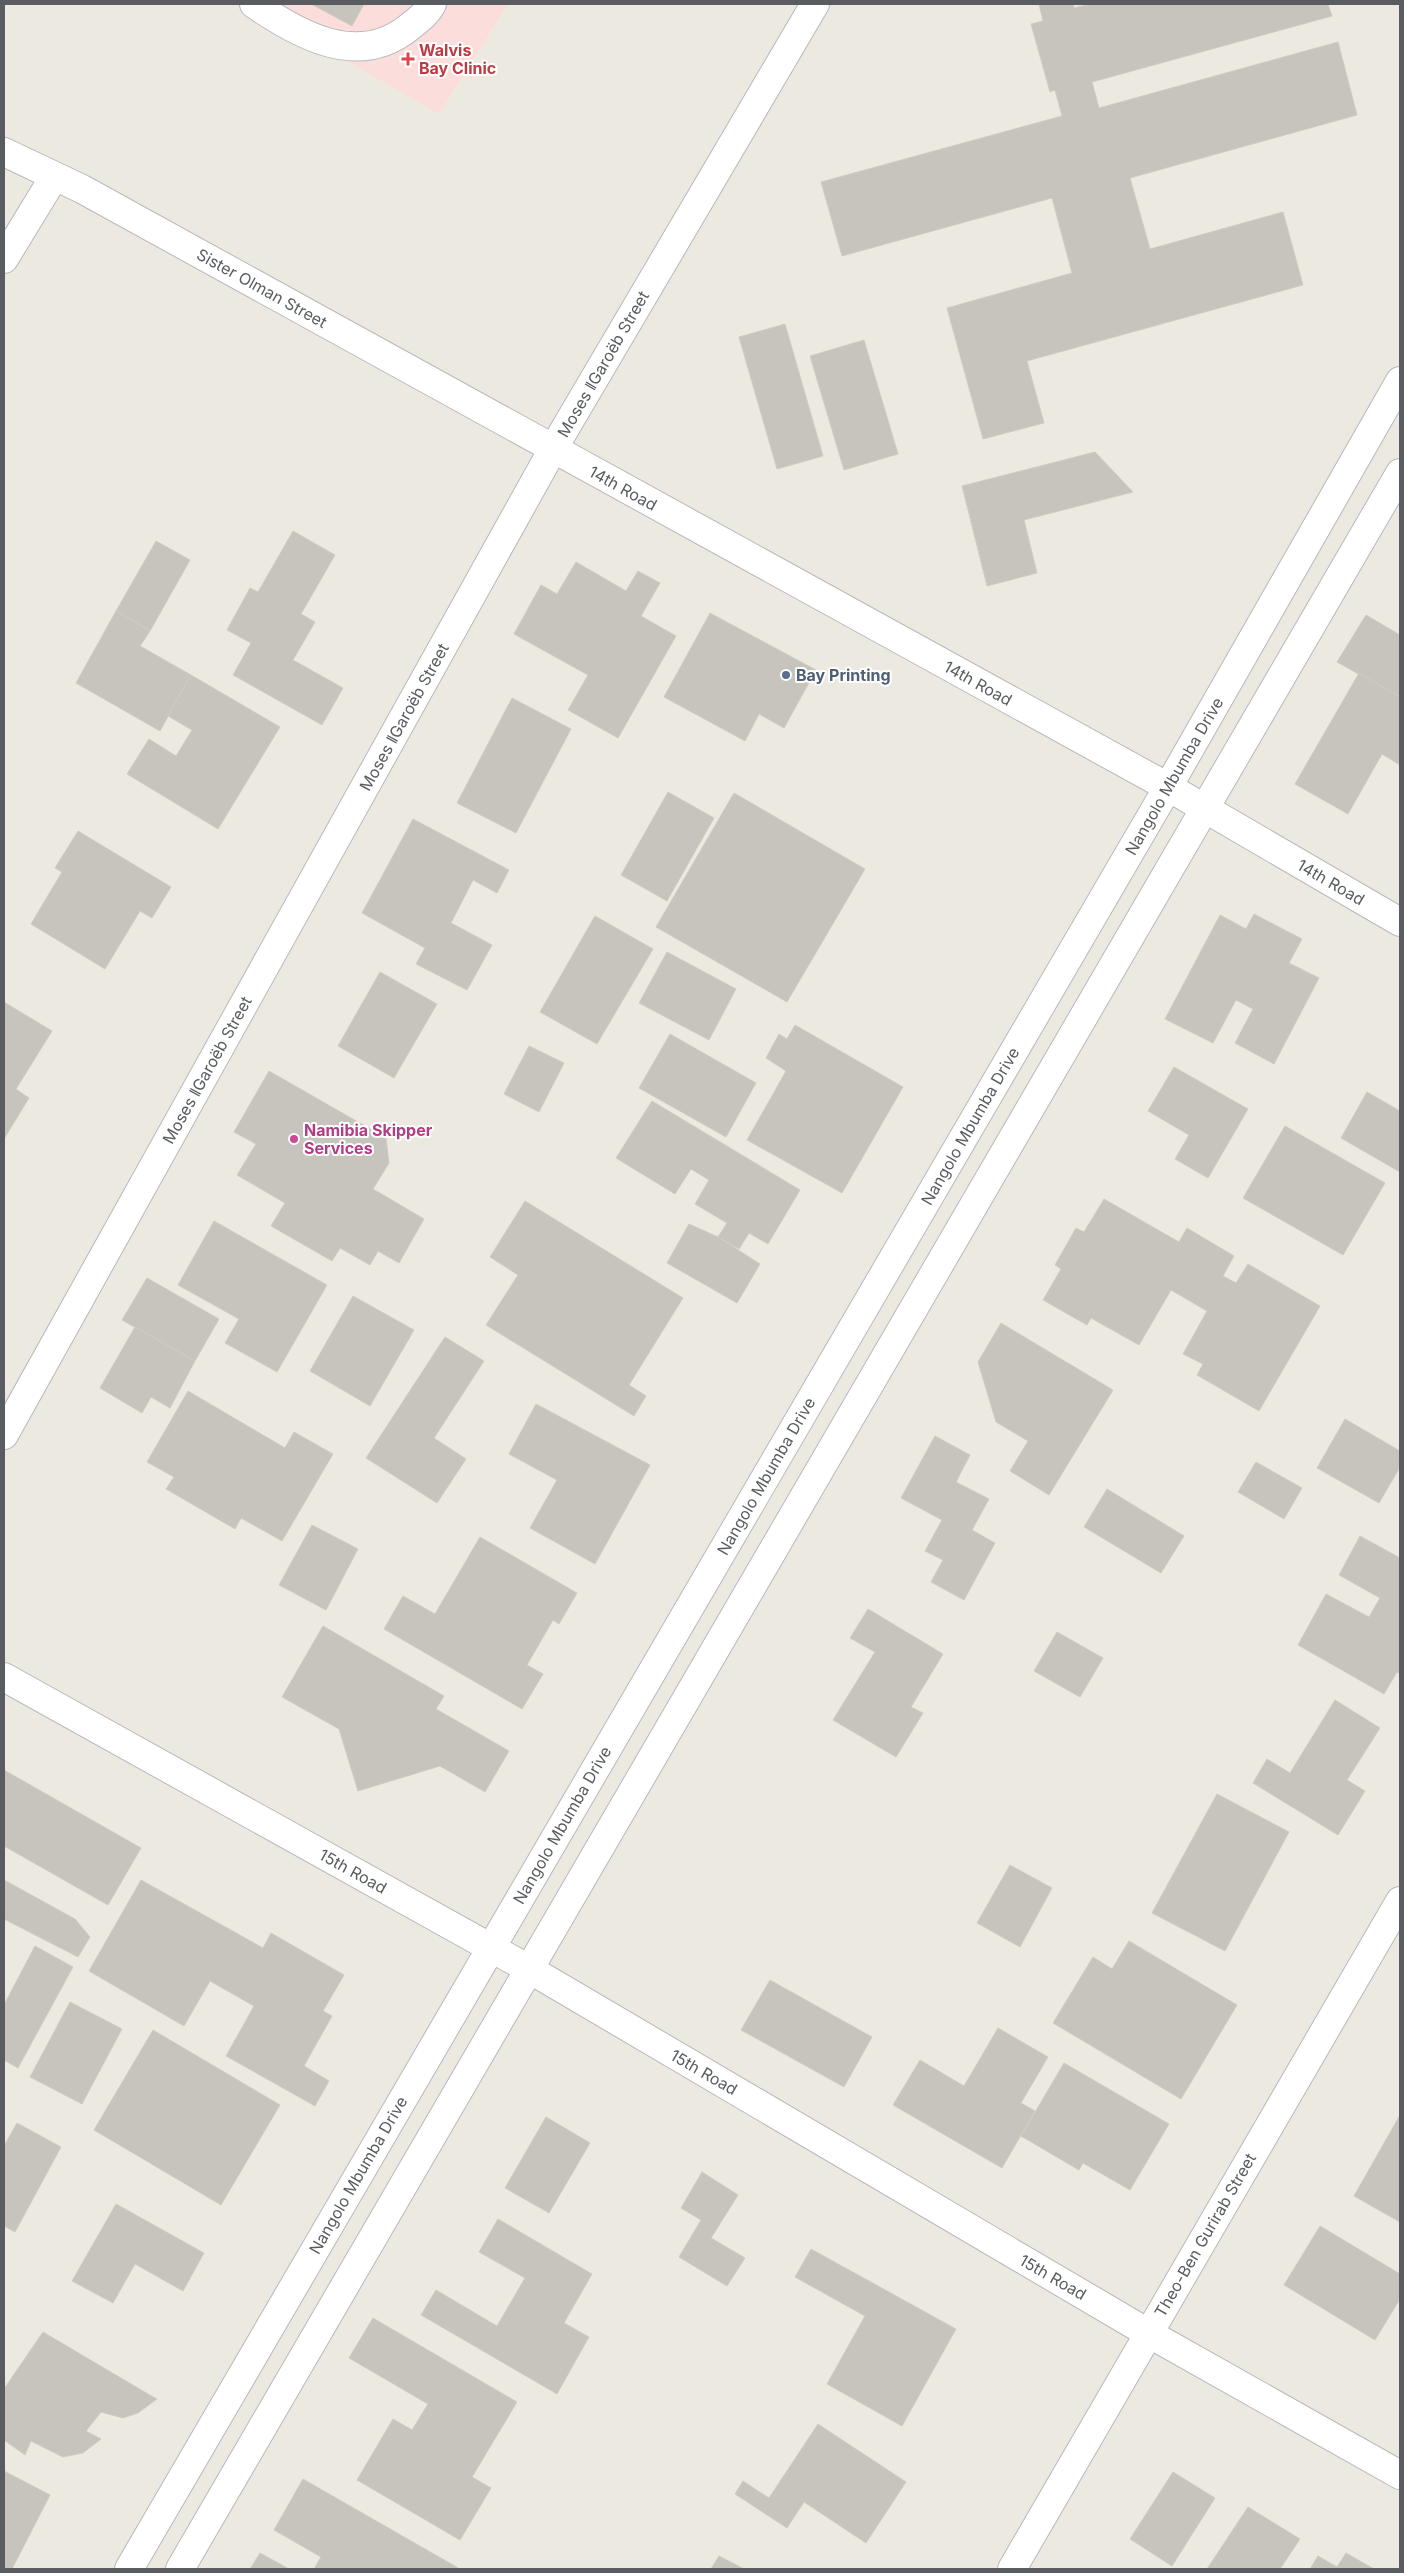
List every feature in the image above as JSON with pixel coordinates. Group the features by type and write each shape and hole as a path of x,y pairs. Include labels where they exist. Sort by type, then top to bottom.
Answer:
{"street":[{"path":"254,4 286,27 323,42 361,48 397,37 427,13 432,4"},
{"name":"Moses ǁGaroëb Street","path":"4,1435 553,449 815,4"},
{"name":"Sister Olman Street","path":"4,152 82,189 553,449"},
{"path":"4,259 54,176"},
{"name":"Nangolo Mbumba Drive","path":"129,2569 1168,787 1400,380"},
{"name":"14th Road","path":"553,449 1168,787 1400,922"},
{"path":"180,2569 1400,473"},
{"name":"15th Road","path":"4,1677 529,1969 1148,2333 1400,2475"},
{"name":"Theo-Ben Gurirab Street","path":"1012,2569 1400,1901"}],"shaded area":[{"name":"Walvis Bay Clinic","path":"247,4 508,4 439,114"}],"building":[{"path":"311,4 364,4 352,26"},
{"path":"1039,4 1073,4 1074,8 1091,4 1328,4 1332,16 1092,82 1099,108 1338,42 1357,115 1130,178 1150,249 1283,212 1303,285 1027,361 1044,423 983,439 947,308 1072,273 1052,198 842,256 821,182 1062,116 1055,90 1050,92 1031,24 1043,21"},
{"path":"785,324 823,456 777,469 739,337"},
{"path":"864,340 898,454 844,470 810,356"},
{"path":"1095,452 1133,492 1024,520 1037,573 987,586 962,486"},
{"path":"293,531 335,555 301,614 315,622 293,660 343,688 322,725 233,675 251,643 227,630 250,588 258,592"},
{"path":"156,541 190,560 150,631 116,611"},
{"path":"576,562 626,591 638,571 660,583 641,616 676,636 618,738 568,710 588,675 514,634 541,585 557,594"},
{"path":"116,611 150,631 140,646 191,675 160,731 76,683"},
{"path":"710,613 816,670 784,728 759,714 745,741 664,697"},
{"path":"1366,615 1400,635 1400,697 1337,662"},
{"path":"1359,673 1400,697 1400,765 1382,754 1348,814 1295,784"},
{"path":"191,675 280,727 218,829 127,774 149,739 176,756 192,730 168,716"},
{"path":"512,698 571,729 516,833 457,803"},
{"path":"668,792 714,818 667,901 621,875"},
{"path":"734,793 865,869 787,1002 656,927"},
{"path":"413,819 509,870 497,893 473,880 451,923 492,945 467,990 416,964 425,948 362,913"},
{"path":"78,831 171,887 152,918 140,911 105,969 31,924 62,872 55,868"},
{"path":"1254,914 1302,939 1289,963 1319,978 1274,1064 1235,1043 1253,1009 1236,1000 1213,1043 1165,1019 1220,915 1246,929"},
{"path":"595,916 653,949 597,1044 540,1012"},
{"path":"667,952 736,989 709,1040 639,1003"},
{"path":"380,972 437,1004 394,1078 338,1046"},
{"path":"4,1002 52,1031 16,1089 29,1098 4,1139"},
{"path":"795,1025 903,1087 842,1193 747,1140 786,1071 766,1058 779,1034 787,1039"},
{"path":"670,1034 756,1083 726,1137 639,1088"},
{"path":"529,1046 564,1063 539,1112 504,1094"},
{"path":"1174,1067 1248,1109 1208,1178 1175,1159 1189,1135 1148,1111"},
{"path":"269,1071 386,1138 389,1163 373,1189 424,1219 399,1263 378,1251 370,1265 340,1248 332,1261 271,1226 285,1203 237,1175 256,1144 234,1132"},
{"path":"1367,1092 1400,1111 1400,1172 1341,1138"},
{"path":"652,1101 800,1190 768,1244 749,1233 739,1249 718,1237 727,1223 695,1204 709,1180 691,1169 675,1194 616,1158"},
{"path":"1285,1126 1385,1183 1343,1255 1243,1198"},
{"path":"1104,1199 1179,1242 1187,1228 1234,1256 1223,1276 1236,1283 1248,1264 1320,1306 1259,1411 1197,1375 1203,1364 1183,1354 1207,1311 1171,1290 1139,1345 1091,1318 1087,1325 1043,1300 1061,1269 1055,1265 1076,1228 1084,1232"},
{"path":"525,1201 683,1298 629,1385 646,1396 634,1416 486,1325 518,1275 490,1257"},
{"path":"214,1221 327,1285 277,1372 225,1343 239,1319 178,1285"},
{"path":"689,1224 718,1237 760,1264 737,1303 667,1263"},
{"path":"147,1278 219,1319 195,1361 122,1320"},
{"path":"353,1296 414,1330 370,1406 310,1371"},
{"path":"1001,1323 1113,1390 1049,1495 1010,1471 1028,1441 996,1422 978,1362"},
{"path":"135,1327 195,1361 170,1408 151,1397 142,1413 100,1388"},
{"path":"445,1337 484,1361 434,1438 466,1459 437,1503 366,1458"},
{"path":"188,1391 285,1448 294,1432 333,1454 282,1541 241,1518 235,1529 166,1489 174,1477 147,1462"},
{"path":"536,1404 650,1465 595,1564 530,1528 557,1480 509,1454"},
{"path":"1345,1419 1400,1451 1400,1467 1379,1503 1317,1468"},
{"path":"935,1436 970,1455 956,1482 989,1499 972,1530 995,1543 964,1600 931,1582 943,1560 925,1551 942,1520 901,1498"},
{"path":"1256,1462 1302,1488 1284,1519 1238,1492"},
{"path":"1107,1489 1184,1536 1161,1573 1084,1527"},
{"path":"312,1525 358,1549 326,1610 279,1585"},
{"path":"1360,1536 1400,1558 1400,1674 1397,1672 1384,1694 1298,1645 1326,1594 1369,1617 1380,1598 1339,1575"},
{"path":"480,1537 577,1593 559,1624 553,1620 527,1665 543,1674 522,1709 384,1629 403,1596 435,1614"},
{"path":"868,1609 943,1654 911,1707 923,1713 896,1757 833,1720 875,1652 850,1638"},
{"path":"323,1626 444,1696 436,1709 509,1751 485,1792 440,1766 358,1791 339,1729 282,1697"},
{"path":"1057,1632 1103,1658 1080,1697 1034,1671"},
{"path":"1335,1700 1380,1728 1347,1780 1365,1791 1338,1835 1253,1783 1267,1759 1290,1773"},
{"path":"4,1770 141,1848 108,1905 4,1846"},
{"path":"1217,1794 1289,1832 1225,1951 1152,1913"},
{"path":"1010,1865 1052,1888 1020,1947 977,1923"},
{"path":"4,1880 75,1919 90,1937 78,1957 4,1919"},
{"path":"141,1880 263,1948 271,1933 344,1975 323,2011 332,2016 304,2066 329,2081 315,2106 226,2056 254,2006 210,1981 184,2026 89,1971"},
{"path":"1129,1941 1237,2005 1181,2099 1053,2023 1093,1957 1112,1969"},
{"path":"35,1946 73,1967 18,2068 4,2060 4,2005"},
{"path":"770,1980 872,2037 844,2087 741,2030"},
{"path":"70,2002 122,2029 82,2104 30,2077"},
{"path":"998,2028 1048,2057 1021,2103 1035,2111 1002,2168 893,2105 920,2060 964,2086"},
{"path":"153,2030 280,2105 221,2205 94,2130"},
{"path":"1064,2063 1169,2124 1130,2190 1083,2163 1079,2170 1021,2136"},
{"path":"1400,2115 1400,2222 1354,2196"},
{"path":"546,2117 590,2143 549,2213 505,2188"},
{"path":"17,2123 61,2147 15,2232 4,2226 4,2146"},
{"path":"702,2172 738,2195 711,2238 745,2258 727,2286 679,2257 701,2220 681,2208"},
{"path":"116,2204 204,2253 183,2291 135,2264 113,2303 72,2281"},
{"path":"498,2219 592,2274 564,2323 589,2337 557,2394 421,2315 436,2290 497,2326 525,2278 479,2252"},
{"path":"1320,2226 1400,2274 1400,2299 1375,2340 1284,2285"},
{"path":"811,2249 956,2329 902,2426 827,2384 865,2316 795,2277"},
{"path":"373,2318 517,2402 472,2477 491,2488 460,2540 357,2480 393,2419 412,2430 428,2404 349,2358"},
{"path":"43,2332 157,2399 138,2413 123,2418 101,2412 86,2431 101,2439 83,2453 63,2457 31,2441 25,2455 4,2440 4,2389"},
{"path":"818,2424 906,2482 866,2543 804,2502 787,2528 735,2494 743,2481 769,2498"},
{"path":"4,2471 50,2495 12,2569 4,2569"},
{"path":"1173,2472 1215,2498 1172,2566 1130,2539"},
{"path":"303,2479 460,2569 314,2569 321,2557 274,2530"},
{"path":"1248,2507 1300,2539 1280,2569 1207,2569"},
{"path":"260,2553 289,2569 250,2569"},
{"path":"1346,2553 1374,2569 1310,2569 1318,2556 1337,2567"},
{"path":"719,2556 744,2569 711,2569"}],"place":[{"name":"Walvis Bay Clinic","path":"408,59"},
{"name":"Bay Printing","path":"786,675"},
{"name":"Namibia Skipper Services","path":"294,1139"}]}
